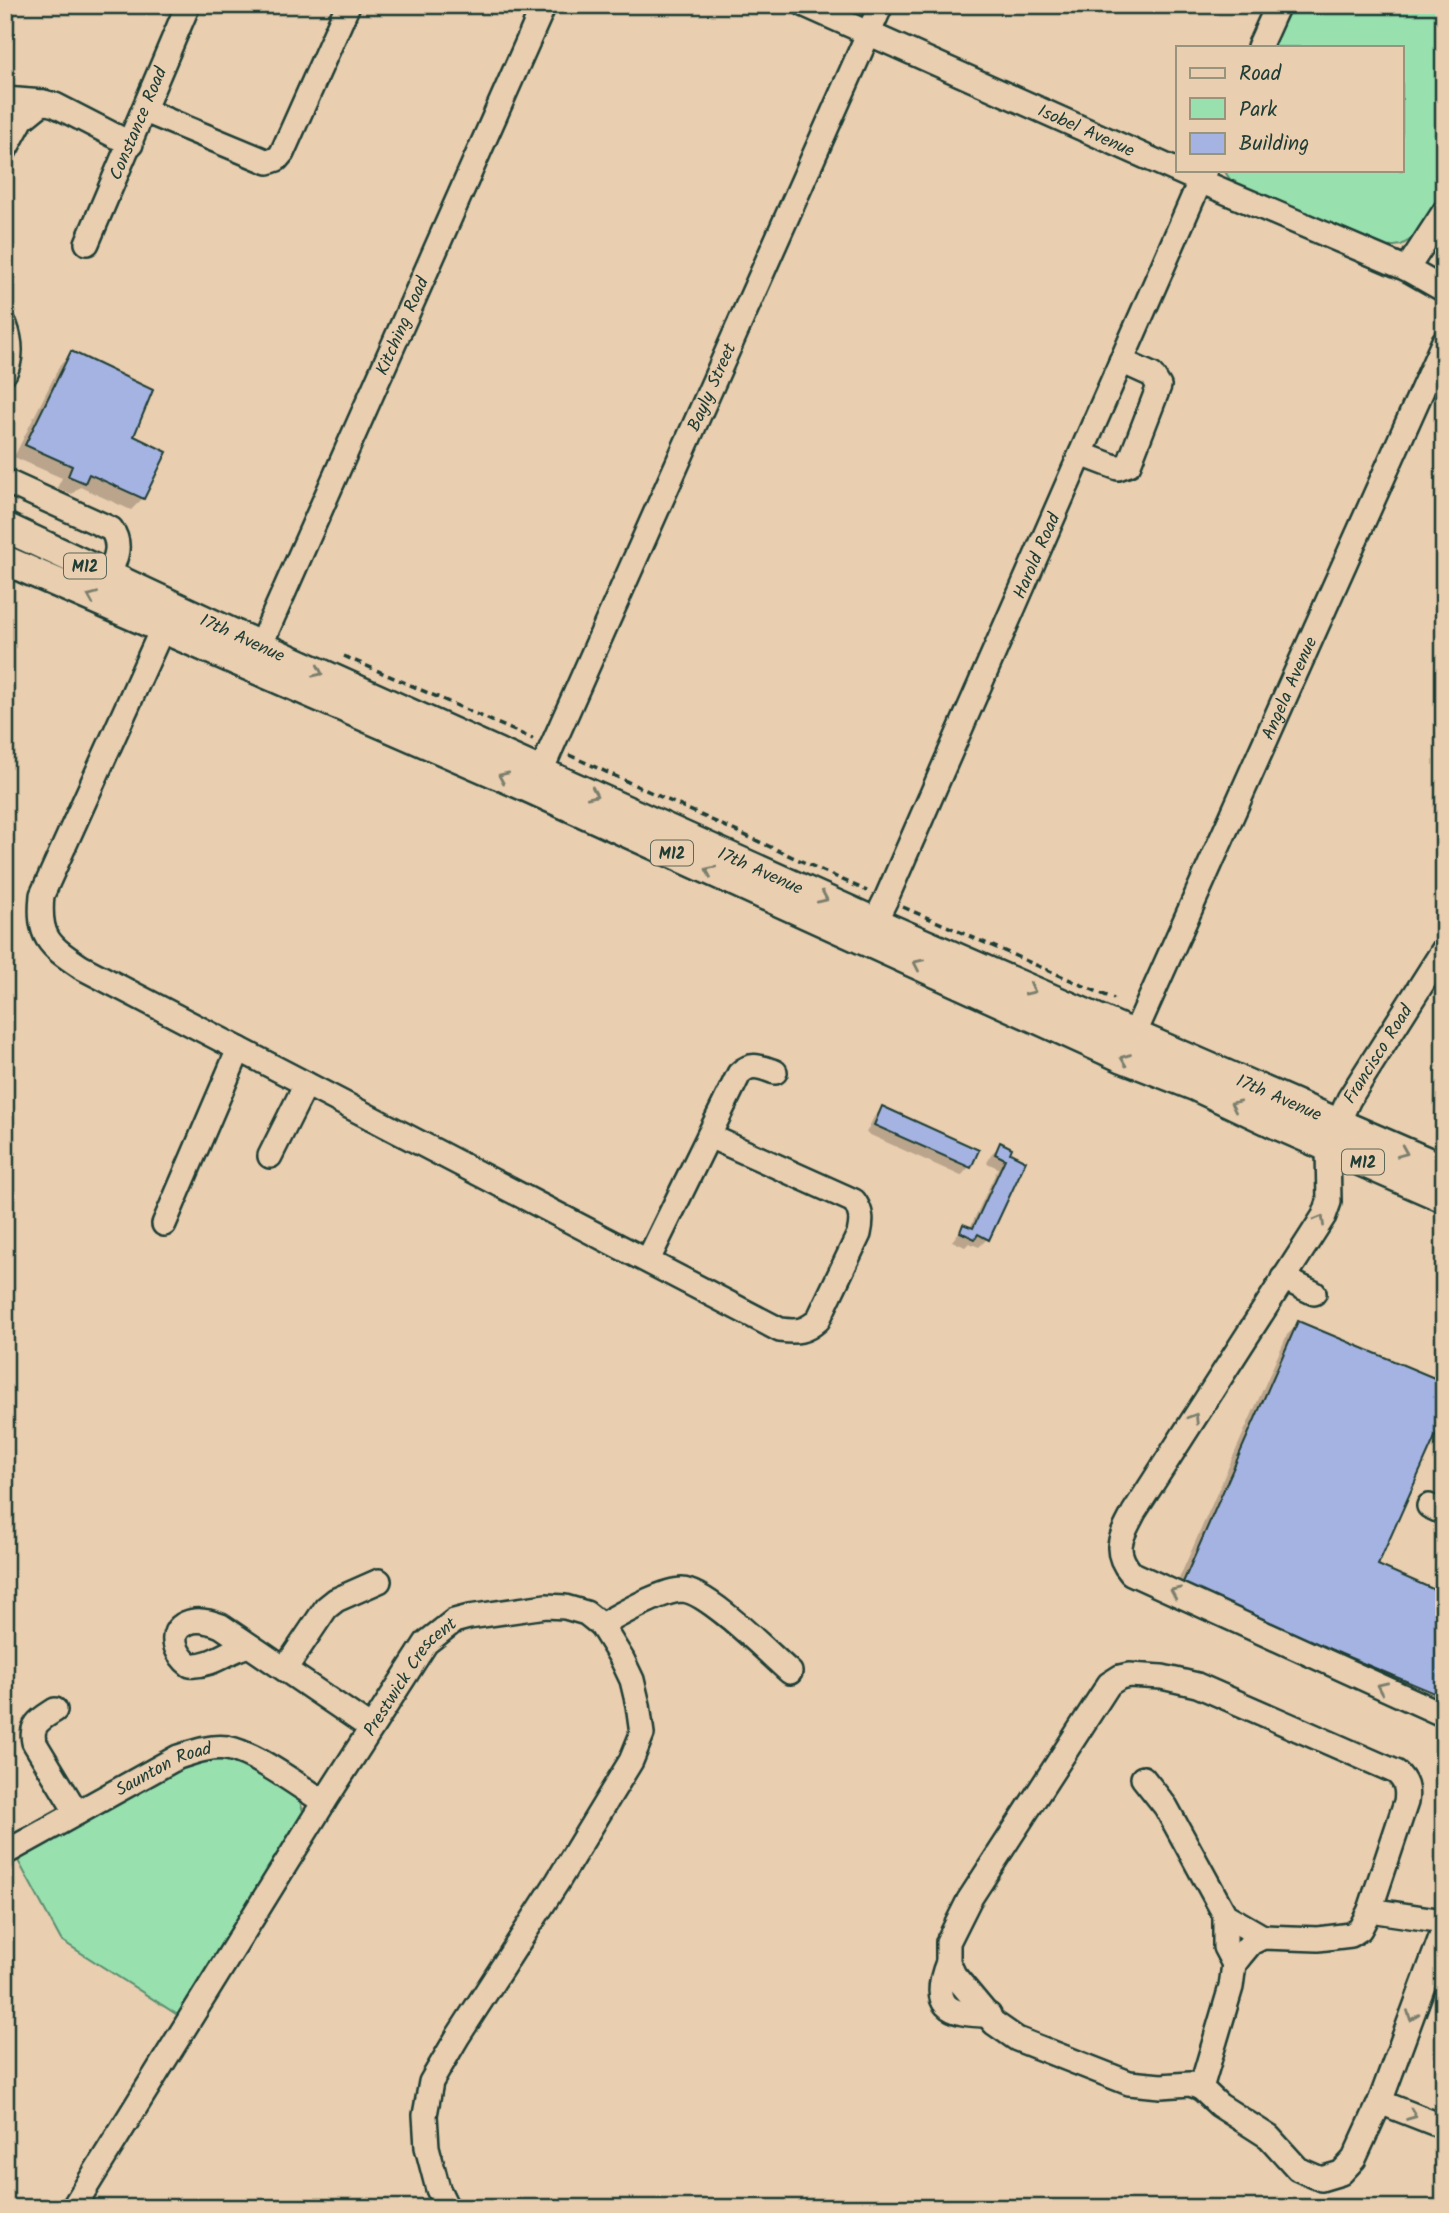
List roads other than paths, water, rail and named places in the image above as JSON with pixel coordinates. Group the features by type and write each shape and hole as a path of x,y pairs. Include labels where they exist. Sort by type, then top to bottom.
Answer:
{"main road":[{"name":"17th Avenue","path":"5,527 108,577 168,616 531,789 1139,1024 1198,1061 1333,1136"},
{"name":"17th Avenue","path":"5,560 260,646 547,759 875,920 1123,1058 1197,1087 1282,1127 1333,1136 1444,1170"},
{"name":"M12","path":"1333,1136 1444,1198"}],"street":[{"name":"Constance Road","path":"87,243 188,5"},
{"path":"145,111 268,162 277,159 348,5"},
{"name":"Kitching Road","path":"260,646 544,5"},
{"name":"Isobel Avenue","path":"804,5 1176,164"},
{"name":"Bayly Street","path":"547,759 881,5"},
{"path":"1259,46 1278,5"},
{"path":"5,99 43,102 64,109 131,144"},
{"path":"5,150 22,119 43,102"},
{"name":"Isobel Avenue","path":"1203,175 1408,269 1444,290"},
{"name":"Harold Road","path":"875,920 1203,175"},
{"path":"1408,269 1444,212"},
{"path":"5,325 11,348 5,372"},
{"name":"Angela Avenue","path":"1139,1024 1444,341"},
{"path":"1081,454 1118,468 1129,464 1159,386 1152,375 1121,361"},
{"path":"5,481 111,529 118,541 117,554 108,577"},
{"path":"168,616 42,895 40,918 43,932 63,955 81,967 780,1330 799,1332 810,1328 818,1320 859,1234 862,1220 860,1208 854,1201 709,1136"},
{"name":"Francisco Road","path":"1333,1136 1349,1099 1444,950"},
{"path":"164,1224 239,1049"},
{"path":"648,1260 740,1074 746,1068 755,1066 775,1072"},
{"path":"270,1156 306,1084"},
{"path":"1333,1136 1329,1202 1324,1216 1134,1512 1121,1539 1121,1561 1131,1573 1444,1715"},
{"path":"1283,1278 1314,1293"},
{"path":"285,1669 326,1608 335,1600 379,1581"},
{"path":"447,2208 438,2189 427,2147 425,2115 431,2082 631,1761 642,1734 632,1680 601,1625 666,1593 681,1590 697,1593 715,1605 790,1672"},
{"name":"Prestwick Crescent","path":"73,2208 324,1802 426,1643 454,1621 546,1606 565,1607 586,1613 601,1625"},
{"path":"249,1645 371,1728"},
{"path":"1201,2088 1231,1987 1234,1964 1251,1943 1263,1937 1318,1938 1351,1935 1360,1929 1370,1910 1406,1802 1407,1791 1402,1778 1396,1772 1197,1685 1162,1677 1129,1675 1109,1684 969,1900 948,1942 948,1962 954,1975 1002,2031 1118,2079 1144,2085 1181,2083 1201,2088 1219,2105 1269,2137 1298,2169 1321,2179 1335,2176 1347,2169 1360,2148 1380,2102 1444,1929"},
{"path":"55,1710 38,1720 32,1734 34,1742 77,1813"},
{"name":"Saunton Road","path":"5,1853 178,1757 204,1749 226,1748 247,1754 324,1802"},
{"path":"1143,1778 1166,1807 1224,1915 1225,1947 1234,1964"},
{"path":"1370,1910 1444,1921"},
{"path":"1224,1915 1263,1937"},
{"path":"1380,2102 1444,2127"}]}
